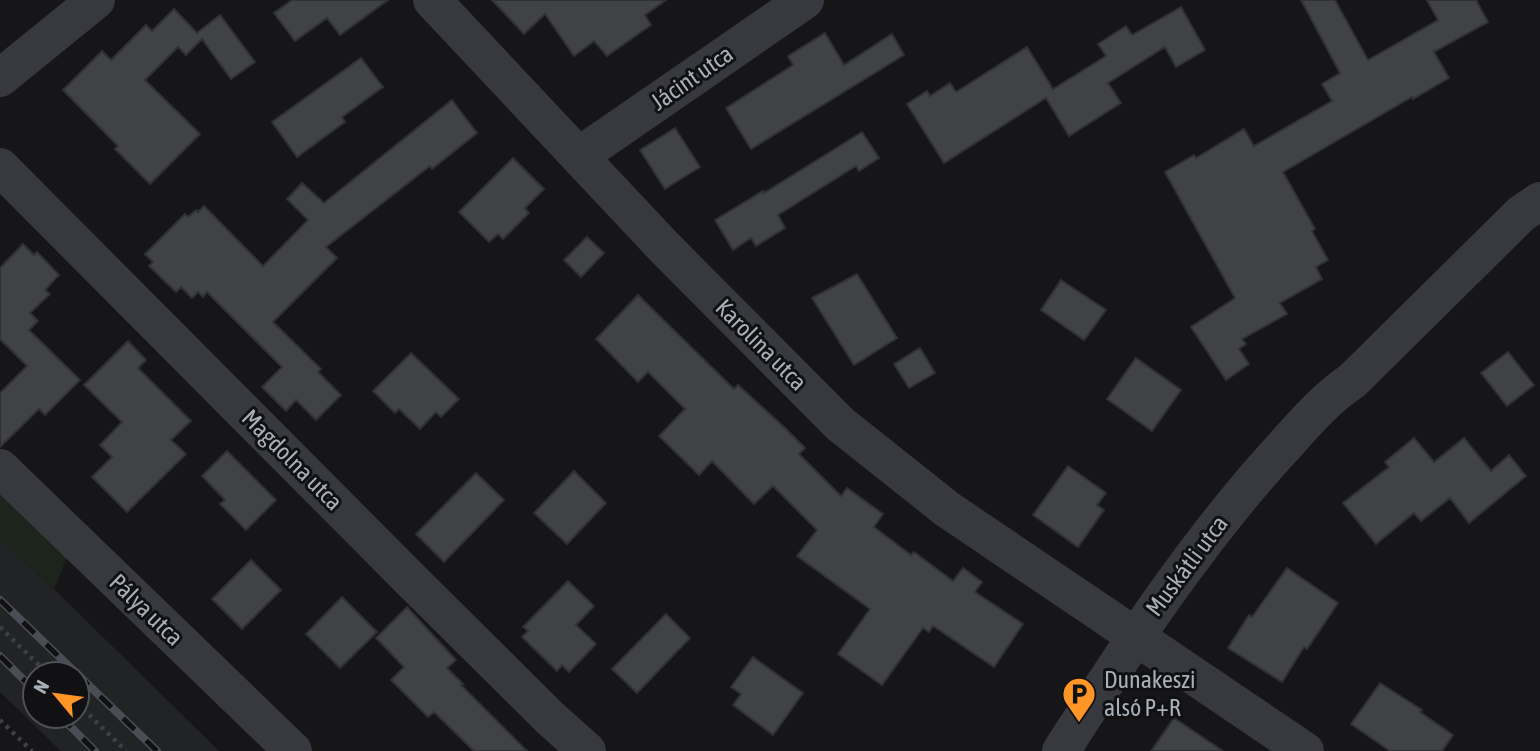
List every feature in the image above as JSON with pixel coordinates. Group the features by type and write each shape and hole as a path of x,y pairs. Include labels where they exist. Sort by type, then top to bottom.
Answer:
{"street":[{"path":"0,78 96,0"},
{"name":"Karolina utca","path":"432,0 665,248 840,424 947,509 1304,751"},
{"name":"Jácint utca","path":"579,156 805,0"},
{"name":"Magdolna utca","path":"0,167 414,583 550,718 587,751"},
{"name":"Muskátli utca","path":"1060,751 1136,635 1209,536 1258,475 1331,395 1340,373 1530,206"},
{"name":"Pálya utca","path":"0,468 293,751"}],"path":[{"path":"0,627 34,660"},
{"path":"91,717 126,751"},
{"path":"0,720 32,751"}],"shaded area":[{"path":"0,488 68,555 54,589 0,539"},
{"path":"0,539 219,751 61,751 39,730 91,730 91,660 21,660 21,712 0,692"}],"building":[{"path":"292,0 388,0 340,35 327,18 295,41 274,13"},
{"path":"492,0 666,0 645,15 651,25 607,56 594,41 574,56 545,14 524,34"},
{"path":"1301,0 1335,0 1368,60 1438,20 1427,0 1476,0 1488,22 1434,52 1449,78 1283,172 1315,229 1312,231 1328,260 1316,267 1322,279 1280,303 1287,314 1242,339 1246,344 1239,349 1249,364 1226,380 1191,327 1235,298 1165,172 1194,155 1196,158 1244,129 1254,146 1332,101 1322,84 1340,73"},
{"path":"1181,7 1205,50 1176,67 1165,47 1108,83 1121,103 1069,136 1046,98 944,163 907,104 927,91 930,96 950,83 956,92 1027,47 1053,89 1106,56 1098,44 1126,26 1132,35"},
{"path":"174,9 197,33 220,15 255,62 231,79 202,39 186,55 178,47 145,80 200,134 150,184 115,149 118,146 63,90 102,51 111,60 146,25 152,31"},
{"path":"825,33 844,65 892,34 904,55 751,149 726,108 793,65 788,56"},
{"path":"361,58 383,87 342,117 345,122 297,157 272,122"},
{"path":"452,100 477,133 326,247 337,258 273,322 321,369 318,372 341,395 316,420 296,400 286,411 262,387 282,367 207,292 203,297 198,292 192,298 181,287 176,292 149,266 153,262 145,254 185,214 188,217 204,206 263,266 308,220 287,199 302,183 324,203"},
{"path":"675,128 700,167 665,189 640,150"},
{"path":"862,132 879,158 859,171 856,166 778,215 785,228 756,246 751,238 733,250 715,220"},
{"path":"513,158 544,189 525,208 529,213 503,239 498,234 489,242 459,212"},
{"path":"587,237 604,253 581,277 564,260"},
{"path":"23,244 34,255 37,252 59,275 45,290 50,294 30,313 38,321 29,330 80,380 45,415 39,409 0,447 0,393 27,366 0,339 0,268"},
{"path":"857,274 897,338 854,365 812,298"},
{"path":"1061,280 1106,310 1084,340 1041,310"},
{"path":"638,295 734,389 738,385 784,427 805,448 799,454 841,496 847,488 883,514 874,527 911,555 914,552 953,581 963,568 982,582 975,592 1023,624 994,667 933,626 929,632 923,628 882,685 838,654 870,609 797,556 817,530 773,486 754,504 712,461 699,475 659,436 685,409 648,372 638,382 596,339"},
{"path":"128,341 146,360 138,368 191,421 171,440 186,454 127,512 92,477 112,457 100,445 122,422 84,385"},
{"path":"920,348 935,373 909,388 894,364"},
{"path":"1508,352 1534,385 1507,406 1481,373"},
{"path":"411,353 459,399 441,417 436,412 420,429 399,409 395,413 373,391"},
{"path":"1136,358 1181,390 1152,431 1107,399"},
{"path":"1414,438 1434,462 1464,438 1491,471 1509,455 1526,476 1469,523 1450,498 1421,521 1414,513 1376,544 1343,503 1389,467 1385,462"},
{"path":"227,451 276,500 246,530 220,504 225,500 202,476"},
{"path":"1068,466 1106,493 1097,505 1104,510 1078,547 1033,515"},
{"path":"574,471 606,503 567,544 534,513"},
{"path":"476,473 504,500 444,562 416,534"},
{"path":"251,560 281,590 242,629 212,599"},
{"path":"1287,568 1338,603 1307,649 1304,647 1282,682 1228,648 1249,615 1252,617"},
{"path":"568,581 594,606 576,625 596,644 569,672 562,665 557,671 522,637 528,631 523,627"},
{"path":"342,597 377,632 340,668 306,634"},
{"path":"407,607 456,660 447,668 463,684 461,685 527,751 474,751 434,712 428,717 391,680 404,667 376,638"},
{"path":"666,614 690,638 637,693 612,669"},
{"path":"753,657 803,693 773,735 733,705 741,694 731,687"},
{"path":"1380,683 1422,710 1420,712 1453,735 1442,751 1390,751 1351,724"},
{"path":"1174,718 1223,751 1151,751"}],"railway":[{"path":"0,600 62,660"},
{"path":"0,656 21,677"},
{"path":"91,687 157,751"},
{"path":"74,730 95,751"}],"place":[{"name":"Dunakeszi alsó P+R","path":"1079,724"}]}
